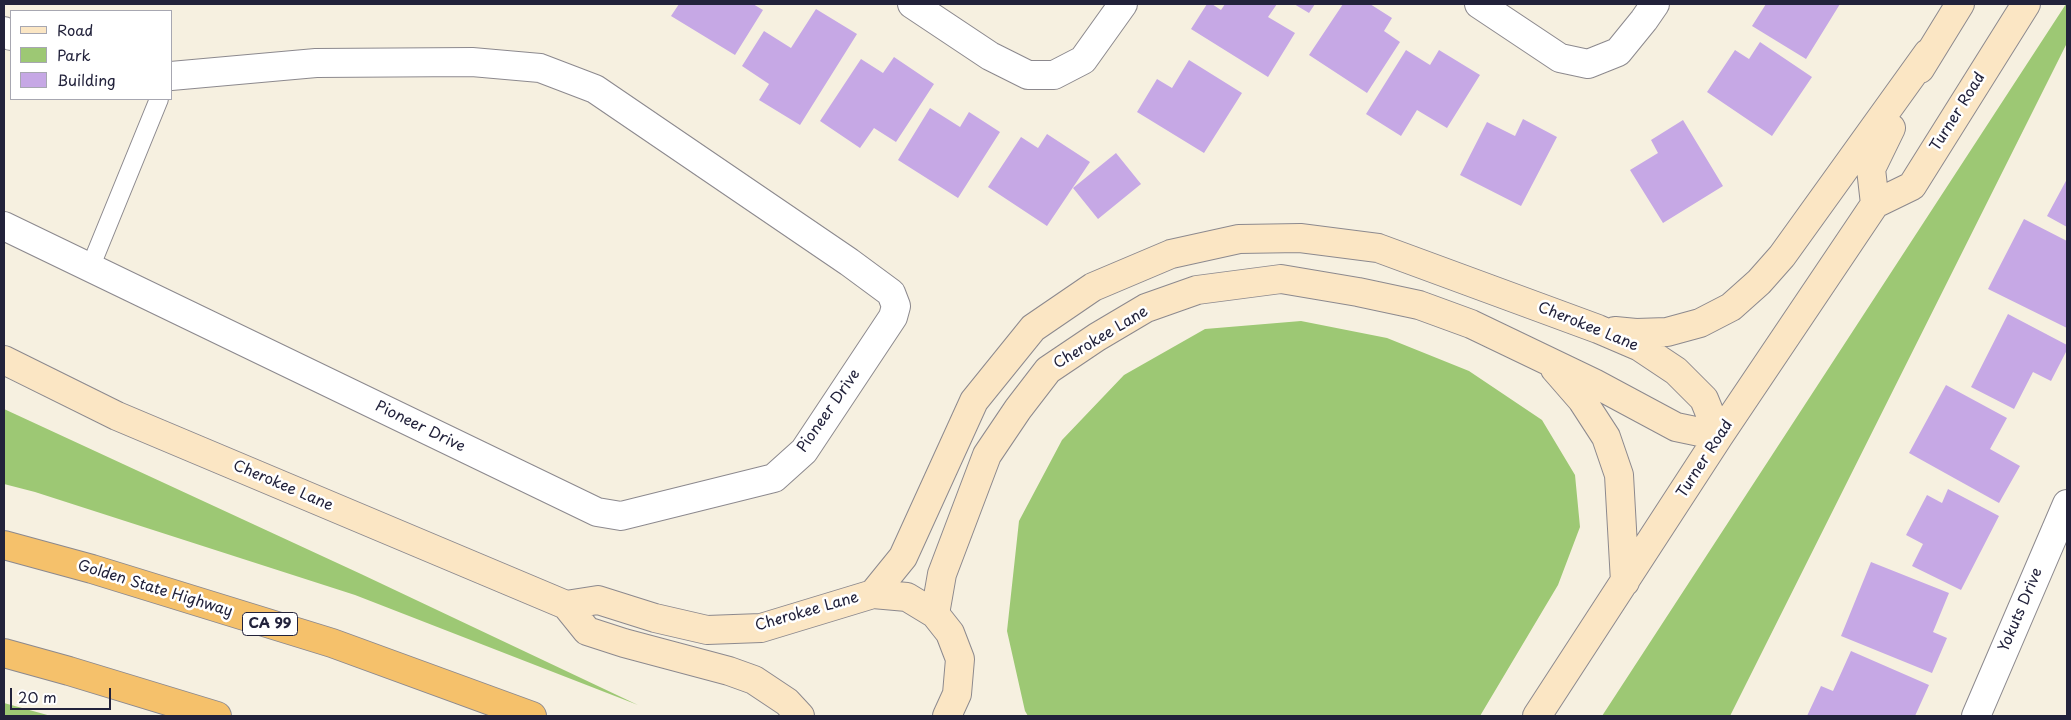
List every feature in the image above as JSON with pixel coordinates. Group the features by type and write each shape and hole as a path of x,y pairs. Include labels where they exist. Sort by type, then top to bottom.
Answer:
{"highway":[{"name":"Golden State Highway","path":"4,544 92,568 332,643 532,716"},
{"path":"4,654 69,671 217,716"}],"main road":[{"path":"1598,328 1636,333 1667,332 1700,323 1731,307 1759,282 1782,256 1928,53 1960,4"},
{"name":"Turner Road","path":"1537,716 1719,436 1876,204 1912,186 2026,4"},
{"path":"1876,204 1871,169 1928,53"},
{"name":"Cherokee Lane","path":"873,594 903,557 974,401 1033,328 1093,287 1171,254 1239,239 1300,238 1378,248 1598,328 1640,347 1676,371 1704,399 1719,436"},
{"name":"Cherokee Lane","path":"935,614 942,574 987,455 1018,409 1048,370 1097,337 1146,308 1197,290 1281,279 1358,292 1419,306 1471,324 1594,383 1676,427 1719,436"},
{"name":"Cherokee Lane","path":"4,360 117,416 566,605 587,631 624,643 729,671 754,680 787,702 800,716"},
{"path":"1547,361 1582,400 1606,437 1617,467 1625,582"},
{"name":"Cherokee Lane","path":"566,605 598,600 655,618 707,630 761,628 873,594 907,598 935,614 950,633 960,659 958,694 947,716"}],"street":[{"path":"912,4 990,56 1028,75 1054,75 1083,60 1123,4"},
{"path":"1479,4 1560,58 1588,64 1618,52 1655,4"},
{"name":"Pioneer Drive","path":"4,226 597,512 621,516 774,478 804,451 893,317 896,306 891,294 849,262 595,89 540,68 472,62 316,63 172,76"},
{"name":"Yokuts Drive","path":"1976,716 2066,508"}],"lane":[{"path":"90,268 159,100"}],"green space":[{"path":"2066,4 2067,43 1730,716 1602,716"},
{"path":"1301,321 1387,338 1469,371 1542,420 1575,475 1580,527 1558,585 1480,716 1028,716 1025,711 1007,631 1019,521 1062,440 1124,375 1205,329"},
{"path":"4,409 361,574 638,705 355,595 35,492 4,484"},
{"path":"4,703 51,716 4,716"}],"building":[{"path":"679,4 753,4 763,10 735,55 671,16"},
{"path":"1207,4 1212,4 1221,10 1225,4 1277,4 1268,17 1295,33 1268,77 1191,29"},
{"path":"1294,4 1315,4 1309,13"},
{"path":"1343,4 1370,4 1392,18 1384,31 1400,42 1367,93 1309,55"},
{"path":"1766,4 1840,4 1806,59 1752,26"},
{"path":"816,9 857,34 800,125 759,100 769,84 742,66 764,31 791,48"},
{"path":"1760,42 1812,77 1772,136 1707,92 1735,50 1749,59"},
{"path":"1406,50 1430,65 1439,50 1480,75 1447,128 1417,110 1401,136 1366,114"},
{"path":"894,57 934,84 896,142 874,128 860,148 820,121 861,59 883,73"},
{"path":"1189,60 1242,93 1204,153 1137,112 1157,79 1172,88"},
{"path":"930,108 960,127 969,112 1000,132 958,198 898,160"},
{"path":"1523,119 1557,137 1521,206 1460,175 1487,122 1515,136"},
{"path":"1683,120 1723,186 1663,223 1630,170 1658,153 1651,140"},
{"path":"1047,134 1090,162 1047,226 988,187 1021,137 1038,148"},
{"path":"1116,153 1141,184 1098,219 1073,188"},
{"path":"2067,179 2067,227 2047,216"},
{"path":"2024,219 2067,241 2067,328 1988,289"},
{"path":"2008,314 2067,345 2067,350 2051,381 2033,372 2014,409 1971,387"},
{"path":"1946,385 2007,418 1990,449 2020,466 1999,503 1909,453"},
{"path":"1948,489 1999,516 1961,590 1912,566 1923,544 1906,535 1927,495 1942,503"},
{"path":"1871,562 1949,593 1933,632 1947,638 1932,673 1841,636"},
{"path":"1851,651 1929,685 1915,716 1807,716 1821,686 1833,691"}]}
